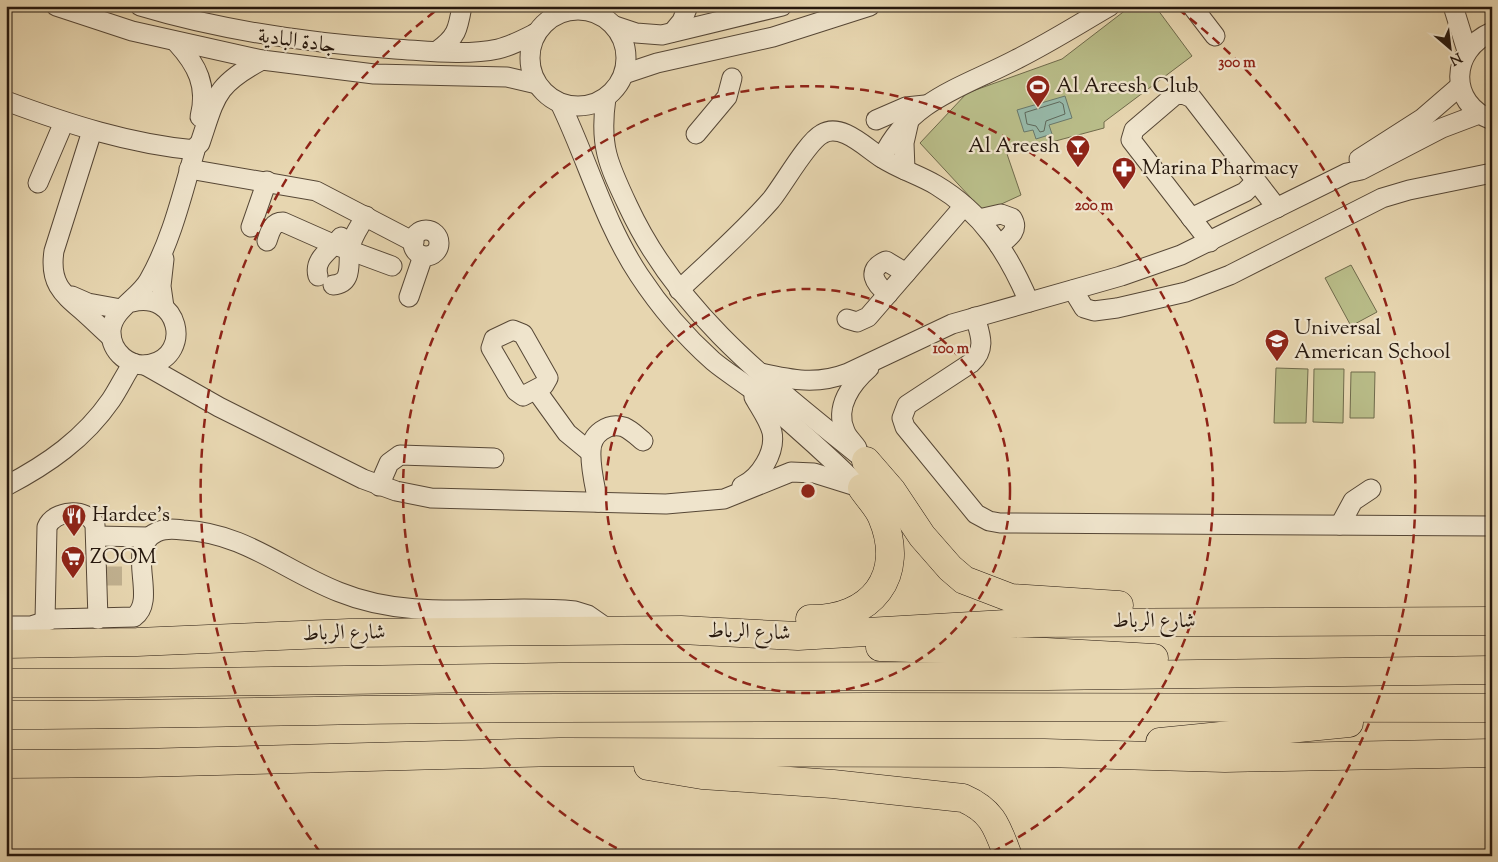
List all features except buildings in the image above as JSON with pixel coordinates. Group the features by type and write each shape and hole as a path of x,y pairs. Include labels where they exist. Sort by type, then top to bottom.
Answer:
{"highway":[{"path":"866,461 892,491 922,536 950,568 964,580 1011,598 1093,604 1199,606 1337,621"},
{"path":"681,630 730,617 835,618 860,608 879,592 888,571 892,554 888,534 881,515 862,488"},
{"name":"شارع الرباط","path":"6,644 137,642 349,634 681,630 798,636 1024,623 1492,621"},
{"path":"798,636 874,647 1046,652 1360,671"},
{"name":"شارع الرباط","path":"6,683 561,677 1048,676 1492,670"},
{"path":"6,715 138,715 350,709 548,708 1492,709"},
{"path":"1044,753 1492,709"},
{"path":"560,752 702,774 963,798 984,810 998,828 1002,850"},
{"path":"6,764 140,763 560,752 1044,753 1225,758 1492,753"},
{"path":"6,779 140,763"}],"street":[{"name":"جادة البادية","path":"56,6 132,31 262,60 374,74 507,77 536,84"},
{"name":"جادة البادية","path":"140,6 197,21 290,39 437,52 478,51 507,46 536,33"},
{"path":"437,52 459,28 462,6"},
{"path":"615,26 625,49 624,74 606,98 579,107 551,99 536,84 531,69 529,53 536,33 550,18 559,13 574,10 589,11 598,14 615,26 644,35 673,32 712,24 782,6"},
{"path":"624,74 650,65 773,37 870,6"},
{"path":"882,158 893,137 925,105 943,94 1029,53 1110,6"},
{"path":"1192,6 1215,36"},
{"path":"1453,6 1467,51"},
{"path":"673,32 688,7 712,24"},
{"path":"459,28 478,51"},
{"path":"1485,117 1467,102 1460,86 1460,74 1467,51 1474,43 1492,32"},
{"path":"177,42 195,64 202,80 204,98 195,139 196,149"},
{"path":"696,134 727,97 731,74 726,48"},
{"path":"111,337 113,322 147,283 164,251 189,169 201,140 212,104 221,89 232,77 262,60"},
{"path":"1347,173 1355,162 1418,121 1460,86"},
{"path":"1210,242 1132,143 1130,137 1134,130 1175,95 1182,94 1192,98 1278,208"},
{"path":"606,98 603,139 611,167 646,242 678,290 755,380 823,451 862,488"},
{"path":"6,101 92,131 160,147 196,149"},
{"path":"560,103 579,144 611,226 639,276 668,314 714,362 755,380 866,461"},
{"path":"876,120 906,108 925,105"},
{"path":"755,380 820,381 848,373 930,332 975,316 1073,290 1151,266 1210,242 1347,173 1361,170 1442,128 1485,117"},
{"path":"905,170 904,143 909,120"},
{"path":"38,183 64,122"},
{"path":"92,131 54,251 54,274 69,301 111,337 120,355 379,486 431,498 451,500 666,504 724,499 791,472 814,473 862,488"},
{"path":"678,290 763,209 814,140 823,133 840,132 882,158 936,186 979,219 1012,262 1024,303"},
{"path":"189,169 316,191 359,212 418,249 409,297"},
{"path":"1073,290 1084,308 1094,311 1118,308 1186,292 1230,275 1382,198 1492,173"},
{"path":"251,227 267,181"},
{"path":"1191,218 1245,192 1256,181"},
{"path":"847,320 857,322 865,319 964,206"},
{"path":"343,248 320,259 317,267 326,280 342,283 348,276 343,248 348,221 359,212"},
{"path":"979,219 1001,214 1012,218 1015,225 1013,233 1002,250"},
{"path":"267,241 275,224 283,222 343,248 392,266"},
{"path":"164,251 161,286 164,308"},
{"path":"888,294 875,283 874,274 879,265 886,261 891,262 906,273"},
{"path":"6,486 56,457 84,433 139,364 161,360 172,348 176,340 174,322 164,308 149,300 126,306 88,303 64,294"},
{"path":"975,316 981,339 978,355 971,363 907,405 902,418 905,427 980,517 1000,523 1492,526"},
{"path":"172,348 174,363 178,373 200,396"},
{"path":"866,461 845,431 842,412 847,394 852,385 883,356"},
{"path":"724,499 745,485 762,469 770,453 772,433 755,380"},
{"path":"536,390 567,433 590,452"},
{"path":"598,502 590,452 591,445 598,433 611,426 625,428 643,441"},
{"path":"379,486 389,463 400,455 494,458"},
{"path":"1340,525 1352,501 1371,489"},
{"path":"45,621 48,523 54,517 62,514 85,514 94,521 100,576 98,619"},
{"path":"96,536 148,537 165,529 202,531 221,535 325,587 357,599 390,607 425,611 570,610 588,615 612,632"},
{"path":"6,626 31,626 57,618 129,618 138,614 142,605 135,576 142,548 148,537"}],"green space":[{"name":"Al Areesh Club","path":"1131,6 1155,6 1192,56 1104,122 1104,128 1007,154 1021,195 984,212 920,143 967,93 1062,59"},
{"path":"1351,265 1377,312 1351,326 1325,278"},
{"path":"1276,368 1308,369 1306,423 1274,423"},
{"path":"1314,369 1344,369 1343,423 1313,422"},
{"path":"1351,372 1375,372 1374,418 1350,418"}],"water":[{"path":"1065,96 1072,118 1049,125 1052,134 1036,139 1033,130 1024,132 1017,110"}],"tunnel":[{"path":"103,576 129,576"}],"place":[{"name":"Al Areesh Club","path":"1038,108"},
{"name":"Al Areesh","path":"1078,168"},
{"name":"Marina Pharmacy","path":"1124,190"},
{"name":"Universal American School","path":"1277,362"},
{"name":"Hardee's","path":"74,537"},
{"name":"ZOOM","path":"73,579"}]}
